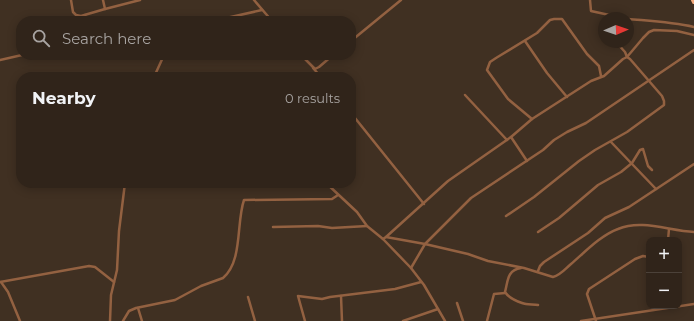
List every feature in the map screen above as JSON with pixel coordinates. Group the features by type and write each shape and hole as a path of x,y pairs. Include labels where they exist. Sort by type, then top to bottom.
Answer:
{"street":[{"path":"71,0 73,12 78,16 140,0"},
{"path":"103,0 104,9"},
{"path":"254,0 267,16"},
{"path":"356,37 401,0"},
{"path":"590,0 591,11 598,13"},
{"path":"235,16 262,10"},
{"path":"532,119 508,99 487,70 490,62 537,33 550,20 554,18 562,19 587,54 599,66 601,76"},
{"path":"634,19 653,22 666,22 694,27"},
{"path":"382,239 424,204 448,181 507,140 532,119 591,81 608,73 632,53 649,32 654,30 677,31 694,35"},
{"path":"525,41 547,73 567,97"},
{"path":"506,216 534,197 584,157 612,142 664,104 662,96 627,57 621,48"},
{"path":"411,268 425,244 471,198 543,150 554,140 586,123 694,50"},
{"path":"0,60 16,56"},
{"path":"156,72 162,60"},
{"path":"306,60 316,72"},
{"path":"313,68 317,69 327,60"},
{"path":"465,95 507,140"},
{"path":"356,119 424,204"},
{"path":"511,137 527,161"},
{"path":"612,142 656,189"},
{"path":"538,232 559,218 598,184 621,172 632,163 640,150 643,149 648,166 652,170"},
{"path":"538,271 544,262 588,233 605,218 629,207 694,164"},
{"path":"110,321 111,295 117,270 119,232 124,188"},
{"path":"331,188 357,212 367,226 411,268 445,321"},
{"path":"123,321 129,311 175,300 194,289 227,275 234,264 244,200 332,199 338,195"},
{"path":"386,237 425,244 468,254 488,261 538,271 550,276 556,276 598,241 618,229 642,224 694,232"},
{"path":"273,227 318,226 332,228 367,226"},
{"path":"668,237 669,229"},
{"path":"596,320 587,294 589,289 635,259 646,256"},
{"path":"20,321 8,292 1,282 89,266 95,267 114,282"},
{"path":"505,293 511,272 514,269 525,268"},
{"path":"305,321 298,296 322,299 396,289 421,282"},
{"path":"487,321 494,294 505,293 523,303 538,305"},
{"path":"341,296 342,321"},
{"path":"248,298 255,321"},
{"path":"457,303 463,321"},
{"path":"682,305 694,304"},
{"path":"138,308 142,321"},
{"path":"404,321 438,309"},
{"path":"581,321 596,320 656,309"}]}
